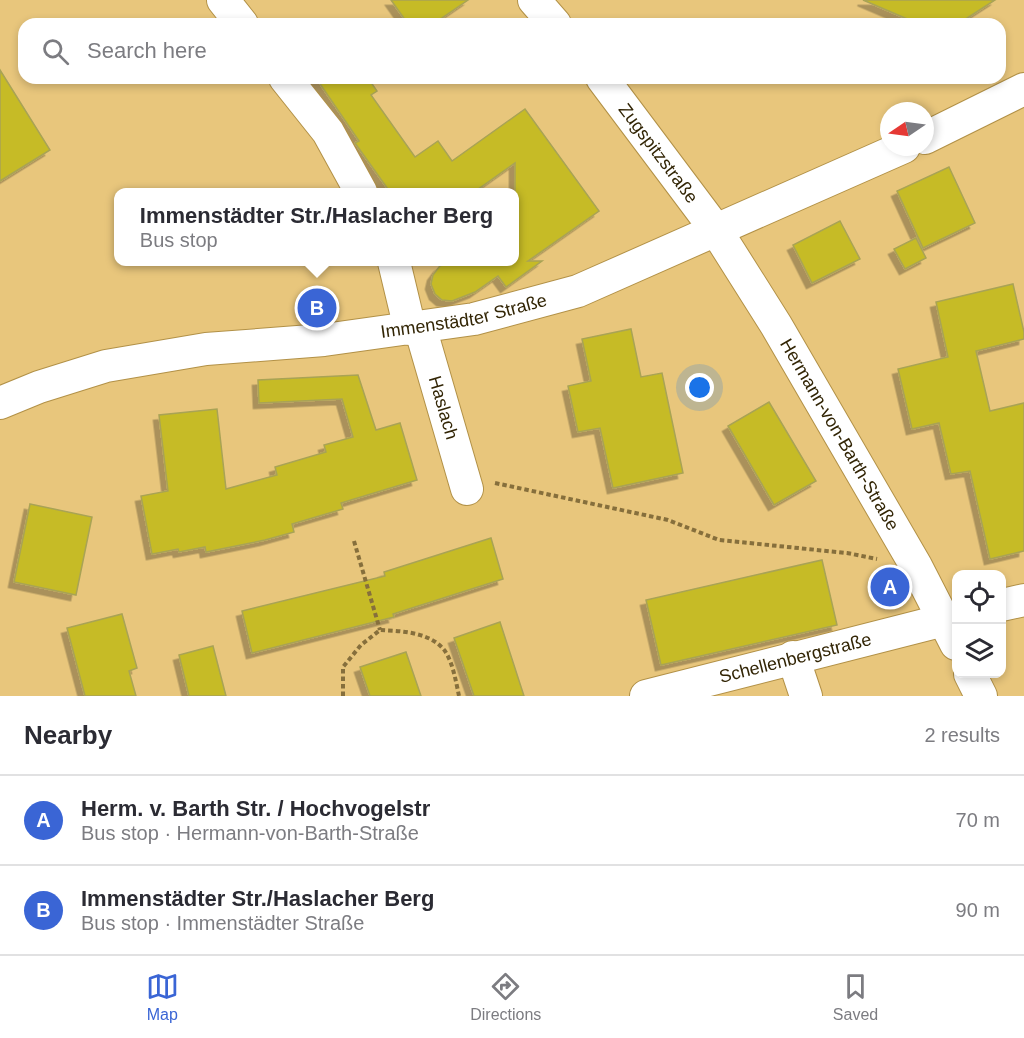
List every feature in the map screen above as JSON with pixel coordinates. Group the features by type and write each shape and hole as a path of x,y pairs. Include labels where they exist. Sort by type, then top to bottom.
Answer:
{"street":[{"path":"223,0 237,18"},
{"path":"534,0 550,18"},
{"path":"290,84 328,132 359,188"},
{"name":"Zugspitzstraße","path":"606,84 716,230"},
{"path":"934,134 1024,89"},
{"name":"Immenstädter Straße","path":"0,403 39,387 106,366 206,349 324,340 474,319 578,291 884,156"},
{"name":"Hermann-von-Barth-Straße","path":"716,230 776,325 952,625"},
{"name":"Haslach","path":"396,266 464,478"},
{"path":"1006,604 1024,600"},
{"name":"Schellenbergstraße","path":"664,694 793,657 952,627"},
{"path":"793,657 806,696"},
{"path":"972,678 981,696"}],"path":[{"path":"464,478 668,520 718,540 847,553 916,566"},
{"path":"354,541 380,630"},
{"path":"343,696 343,668 361,645 380,630 429,638 445,651 459,696"}],"building":[{"path":"391,0 468,0 442,18 404,18"},
{"path":"863,0 995,0 967,18 905,18"},
{"path":"0,70 50,150 0,181"},
{"path":"320,84 372,84 377,91 371,95 415,157 438,141 452,161 525,109 599,211 528,261 542,261 506,287 498,276 475,292 452,301 442,300 435,294 431,284 433,275 440,266 519,266 519,188 515,188 515,163 480,188 387,188 355,143 359,141"},
{"path":"949,167 975,223 923,248 897,191"},
{"path":"840,221 860,259 812,283 793,245"},
{"path":"916,238 926,258 905,269 894,249"},
{"path":"1013,284 1024,339 976,351 990,411 1024,403 1024,551 990,559 970,471 951,474 939,423 912,429 898,369 948,357 936,302"},
{"path":"631,329 641,377 662,373 683,473 613,488 600,428 578,432 568,386 591,381 582,339"},
{"path":"358,375 376,430 400,423 417,480 341,503 343,509 292,524 294,532 206,552 205,547 152,554 141,496 168,491 159,415 217,409 226,489 277,475 275,467 326,452 324,445 353,437 342,399 259,403 258,380"},
{"path":"769,402 816,481 774,505 728,426"},
{"path":"30,504 92,517 76,595 14,582"},
{"path":"491,538 503,579 393,614 394,617 252,653 242,611 385,576 384,572"},
{"path":"822,560 837,625 661,665 646,600"},
{"path":"122,614 137,668 129,671 136,696 85,696 67,628"},
{"path":"500,622 524,696 474,696 454,638"},
{"path":"213,646 226,696 189,696 179,655"},
{"path":"406,652 421,696 370,696 360,667"}],"place":[{"name":"Immenstädter Str./Haslacher Berg","path":"317,308"},
{"name":"Herm. v. Barth Str. / Hochvogelstr","path":"890,587"}]}
